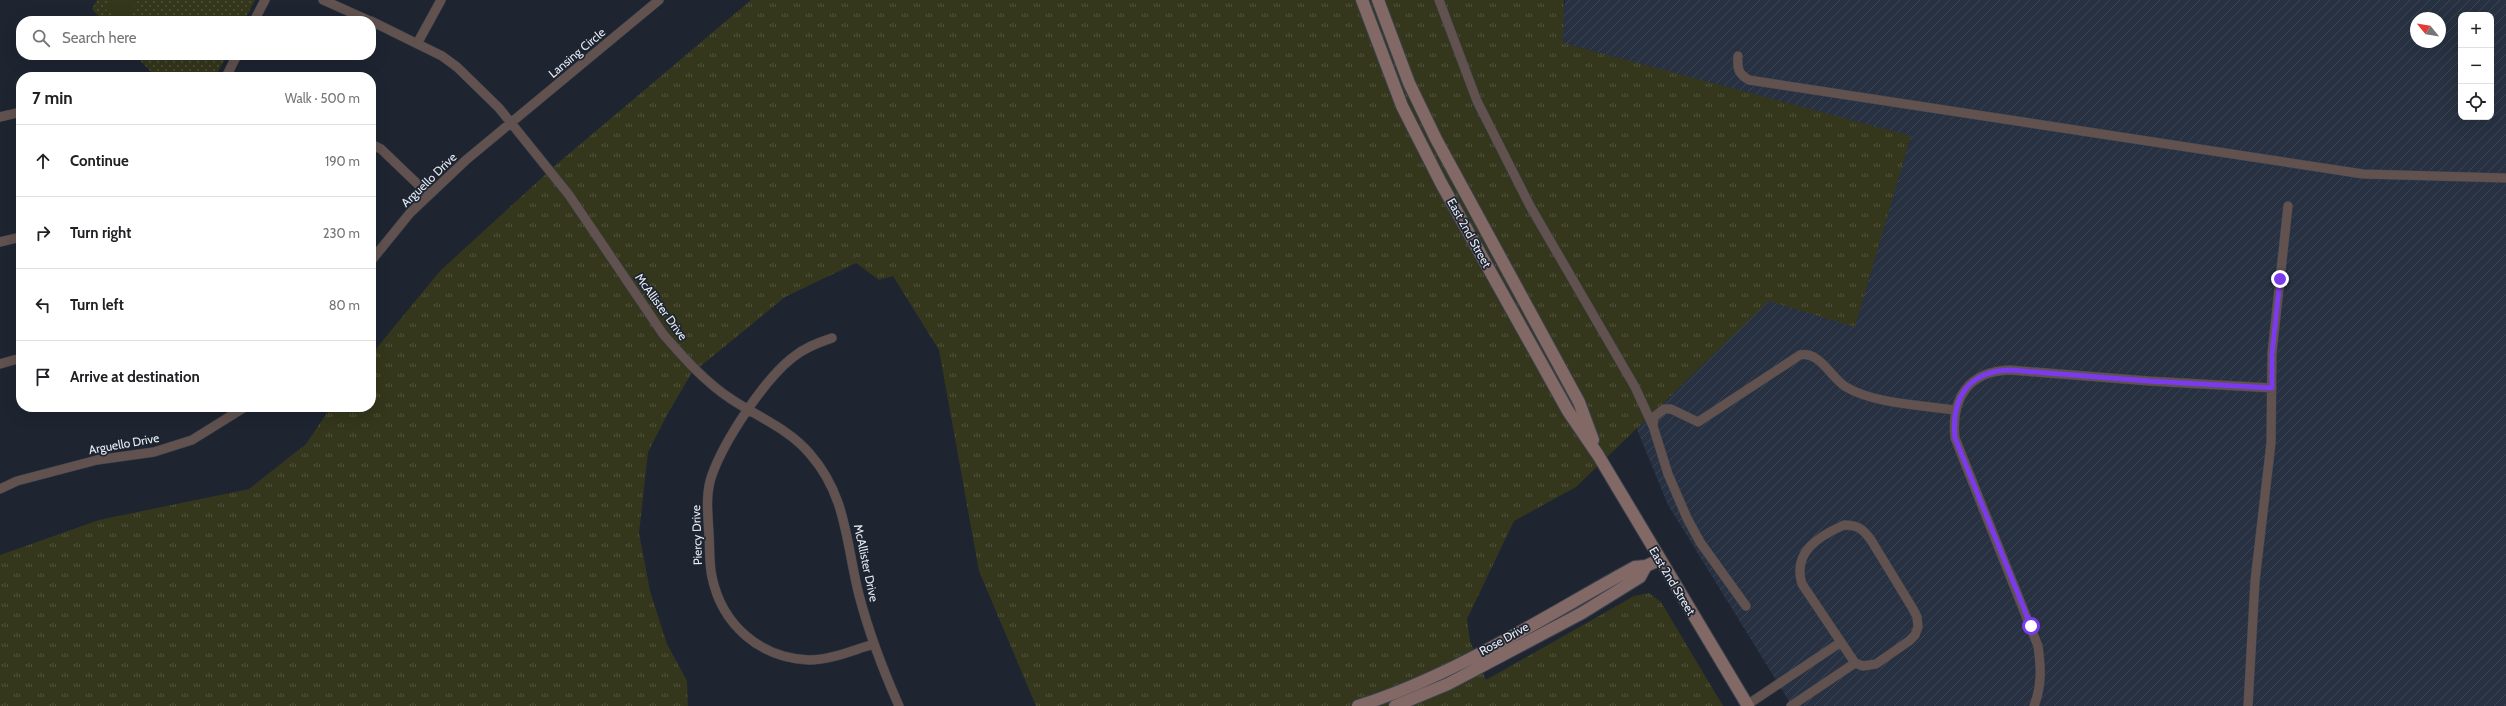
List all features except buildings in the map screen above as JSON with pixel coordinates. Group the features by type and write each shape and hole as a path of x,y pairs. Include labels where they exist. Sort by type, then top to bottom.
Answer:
{"main road":[{"name":"East 2nd Street","path":"1362,0 1400,100 1441,183 1568,411 1598,455 1659,560 1748,705"},
{"name":"East 2nd Street","path":"1378,0 1420,108 1579,402 1598,455"},
{"name":"Rose Drive","path":"1358,706 1388,696 1445,672 1635,567 1646,566 1659,560"},
{"name":"Rose Drive","path":"1396,706 1448,684 1582,613 1640,577 1646,566"}],"street":[{"path":"256,16 264,0"},
{"name":"McAllister Drive","path":"323,0 360,16"},
{"path":"418,42 441,0"},
{"name":"Lansing Circle","path":"511,124 659,0"},
{"path":"1439,0 1477,101 1530,206 1609,339 1653,426 1668,474 1687,518 1700,542 1746,606"},
{"name":"McAllister Drive","path":"376,23 418,42 457,66 511,124 569,195 663,334 703,377 721,392 797,441 810,454 830,481 843,512 855,578 874,644 899,706"},
{"path":"1738,56 1737,67 1741,76 1749,80 2275,159 2363,174 2506,178"},
{"path":"228,72 234,60"},
{"path":"0,117 16,113"},
{"name":"Arguello Drive","path":"376,255 410,213 511,124"},
{"path":"376,146 381,149 429,195"},
{"path":"2248,706 2255,581 2271,443 2272,354 2288,206"},
{"path":"0,242 16,238"},
{"name":"Piercy Drive","path":"832,338 810,346 792,358 769,381 721,455 712,476 707,503 711,576 721,606 728,618 741,632 763,649 782,656 810,660 825,658 874,644"},
{"path":"1653,426 1654,417 1664,409 1670,409 1698,422 1800,355 1806,354 1818,360 1835,379 1856,392 1874,397 1955,410"},
{"path":"0,364 16,359"},
{"path":"2034,706 2040,683 2041,665 2038,646 1960,456 1955,438 1955,410 1959,399 1975,380 1998,370 2272,388"},
{"name":"Arguello Drive","path":"0,489 16,481 97,460 154,452 192,440 235,412"},
{"path":"1844,525 1854,525 1863,530 1871,540 1913,609 1917,617 1918,627 1915,635 1909,641 1876,664 1863,666 1855,663 1840,642 1802,584 1798,572 1806,550 1816,541 1844,525"},
{"path":"1748,705 1840,642"},
{"path":"1791,706 1855,663"}],"shaded area":[{"path":"1565,0 2506,0 2506,706 1792,706 1668,505 1605,352 1559,51"}],"green space":[{"path":"97,0 255,0 247,16 98,16 92,9"},
{"path":"112,0 139,0 127,16 116,16 105,9"},
{"path":"751,0 1564,0 1563,43 1911,136 1855,327 1769,301 1576,487 1514,521 1467,619 1470,641 1486,680 1634,596 1649,593 1661,602 1723,706 1036,706 979,571 939,350 893,276 879,280 856,263 785,297 691,374 667,415 648,452 639,533 650,591 667,644 687,681 688,706 0,706 0,555 99,520 249,489 306,444 328,412 376,412 376,349 440,271 558,163"},
{"path":"140,60 224,60 218,72 151,72"}],"route":[{"path":"2031,626 1960,456 1955,438 1954,423 1955,410 1959,399 1975,380 1987,373 1998,370 2272,388 2272,354 2280,279"}]}
